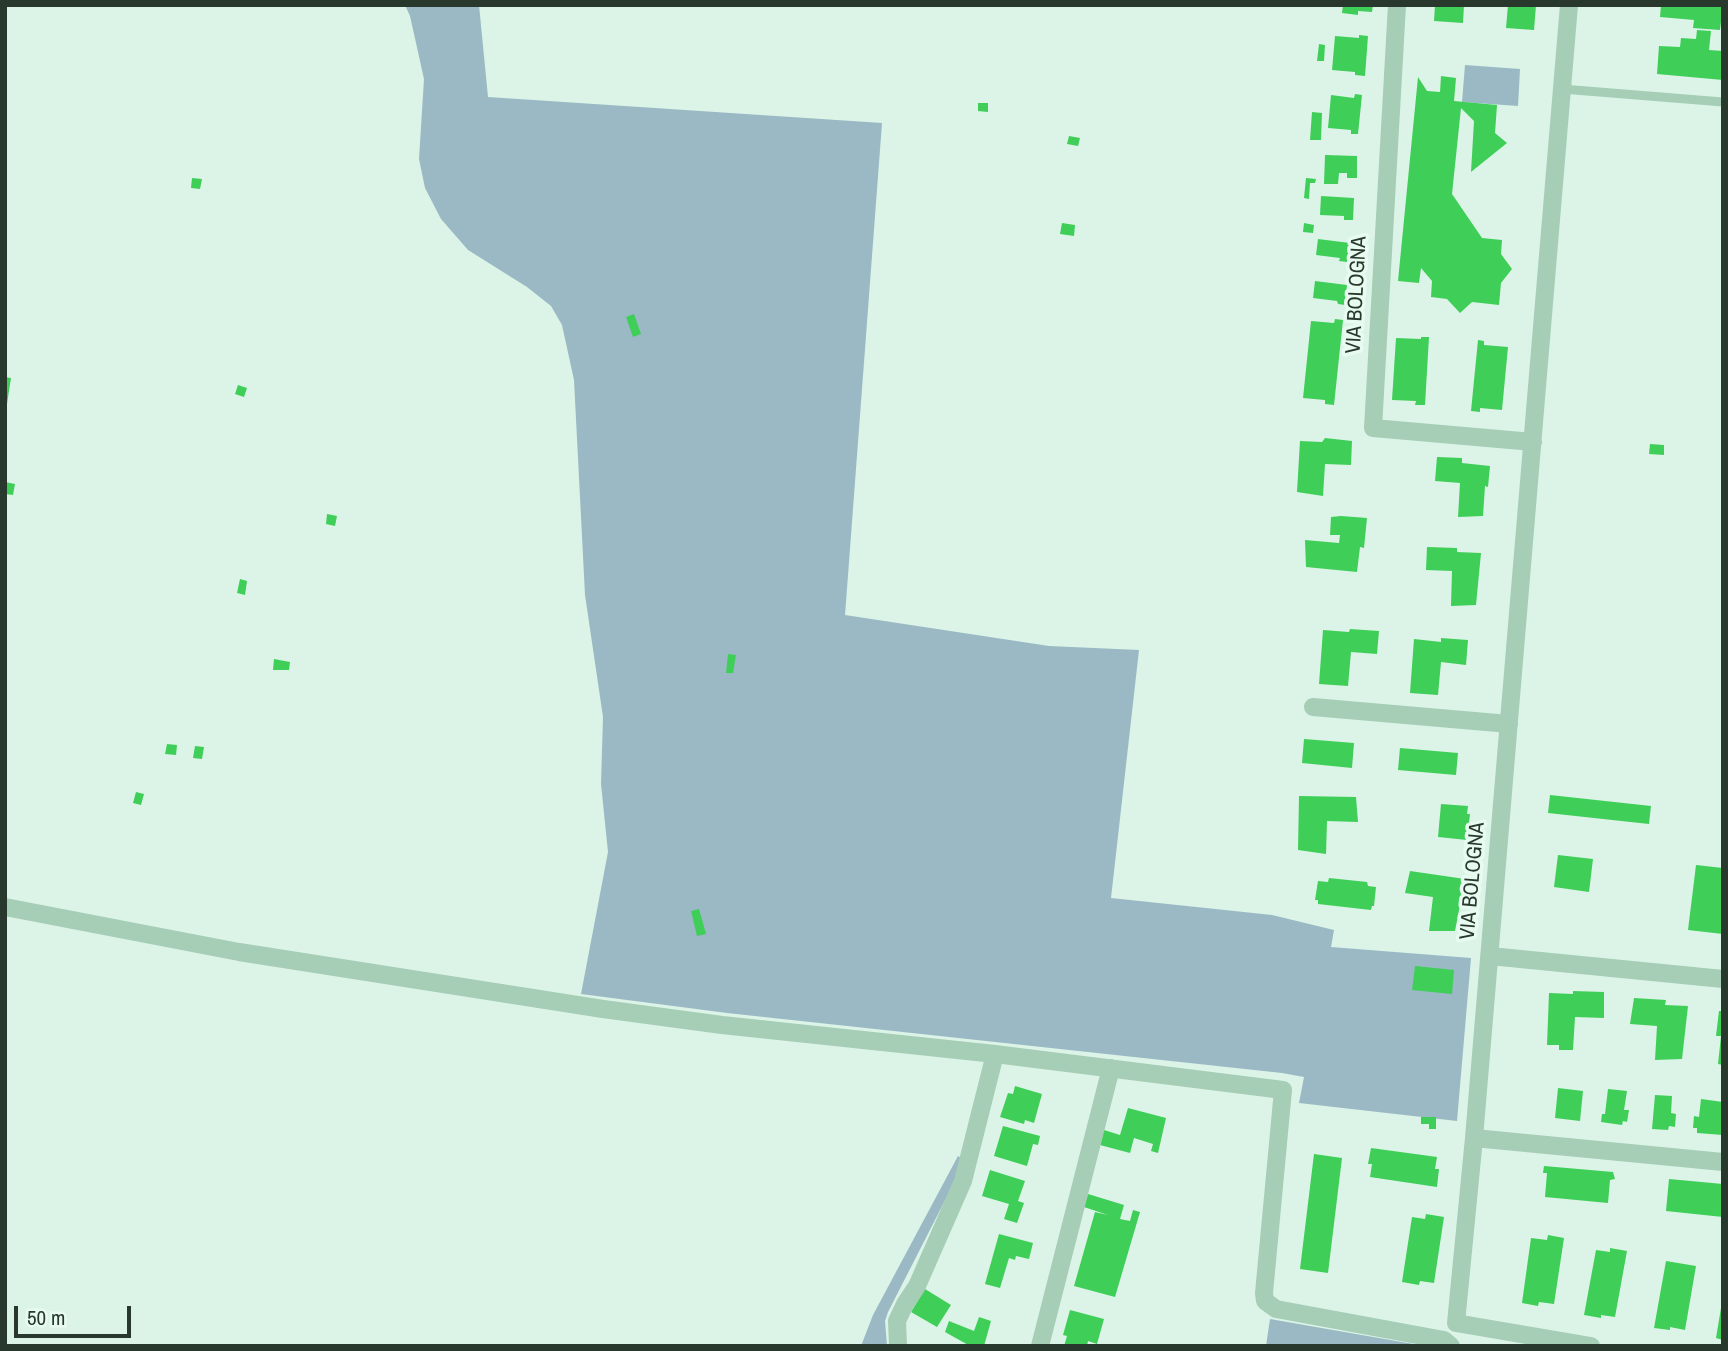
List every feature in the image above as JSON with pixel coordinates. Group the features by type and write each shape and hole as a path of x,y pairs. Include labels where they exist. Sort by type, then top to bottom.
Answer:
{"street":[{"name":"VIA BOLOGNA","path":"1397,5 1373,428 1533,442"},
{"name":"VIA BOLOGNA","path":"1569,5 1490,956 1456,1323 1591,1346"},
{"path":"1313,707 1509,724"},
{"path":"5,907 265,957 603,1009 1283,1090 1265,1301 1276,1309 1444,1340 1451,1346"},
{"path":"1490,956 1723,979"},
{"path":"898,1346 897,1321 917,1286 962,1181 995,1054"},
{"path":"1040,1346 1111,1068"},
{"path":"1474,1138 1723,1163"}],"lane":[{"path":"1562,89 1723,102"}],"shaded area":[{"path":"405,5 479,5 488,97 882,123 845,615 1049,646 1139,650 1111,898 1272,915 1334,930 1331,947 1471,958 1457,1121 1299,1103 1304,1077 1282,1073 727,1013 581,994 608,852 601,784 603,717 585,595 574,380 562,325 551,306 527,287 468,250 441,219 425,188 419,159 424,79 410,16"},
{"path":"1465,65 1520,69 1518,106 1462,102"},
{"path":"958,1156 961,1158 957,1177 888,1312 885,1321 887,1346 861,1346 873,1315"},
{"path":"1270,1319 1419,1345 1420,1346 1266,1346"}],"building":[{"path":"1343,5 1373,5 1372,12 1358,11 1358,15 1342,13"},
{"path":"1435,5 1464,5 1463,23 1434,21"},
{"path":"1508,5 1536,5 1534,30 1506,28"},
{"path":"1661,5 1723,5 1720,30 1693,28 1694,20 1660,17"},
{"path":"1697,30 1711,31 1709,50 1723,51 1723,80 1657,74 1659,46 1680,47 1681,38 1696,39"},
{"path":"1359,35 1368,36 1365,76 1355,75 1355,72 1332,70 1335,36 1359,38"},
{"path":"1319,44 1325,45 1324,61 1317,61"},
{"path":"1441,76 1456,78 1454,101 1497,105 1495,133 1507,143 1471,172 1474,121 1461,108 1452,194 1482,238 1502,240 1501,254 1512,269 1501,283 1499,305 1472,302 1460,313 1447,299 1431,297 1432,281 1421,268 1419,283 1398,281 1418,77 1427,91 1440,92"},
{"path":"1355,94 1362,95 1358,134 1351,134 1351,130 1328,128 1331,95 1354,98"},
{"path":"978,103 988,103 988,112 978,111"},
{"path":"1312,112 1322,113 1321,140 1310,140"},
{"path":"1069,136 1080,138 1078,146 1067,144"},
{"path":"1325,155 1357,156 1357,178 1347,178 1347,173 1339,173 1338,184 1324,184"},
{"path":"192,178 202,179 200,189 191,188"},
{"path":"1306,178 1316,179 1315,183 1310,183 1309,199 1304,198"},
{"path":"1321,196 1354,198 1353,220 1344,220 1344,216 1320,215"},
{"path":"1062,223 1075,225 1074,236 1060,234"},
{"path":"1304,223 1314,225 1313,233 1303,232"},
{"path":"1318,239 1350,243 1347,262 1339,261 1340,258 1316,255"},
{"path":"1315,281 1347,285 1345,305 1338,304 1337,301 1313,298"},
{"path":"634,314 641,334 633,337 626,317"},
{"path":"1335,319 1343,320 1334,405 1325,404 1325,400 1303,398 1311,321 1334,323"},
{"path":"1429,337 1425,405 1415,405 1416,401 1392,400 1396,338"},
{"path":"1478,340 1484,341 1484,345 1508,347 1502,410 1480,408 1480,412 1471,411"},
{"path":"5,377 11,378 7,404 5,404"},
{"path":"238,385 247,388 244,397 235,394"},
{"path":"1325,438 1352,441 1351,465 1325,464 1323,496 1297,492 1300,441 1322,442"},
{"path":"1650,444 1664,445 1664,455 1649,454"},
{"path":"1437,457 1462,458 1462,463 1490,466 1488,487 1485,486 1483,516 1458,517 1460,483 1435,481"},
{"path":"5,482 15,484 13,495 5,494"},
{"path":"327,514 337,516 335,526 326,524"},
{"path":"1331,517 1367,518 1364,548 1360,547 1357,572 1306,567 1305,540 1339,543 1340,535 1330,535"},
{"path":"1427,547 1457,548 1457,552 1481,553 1476,605 1451,606 1452,571 1426,570"},
{"path":"240,579 247,581 245,595 237,593"},
{"path":"1350,629 1379,631 1377,654 1351,652 1348,686 1319,684 1323,630 1349,632"},
{"path":"1441,638 1468,640 1466,665 1441,662 1438,695 1410,693 1414,639 1441,642"},
{"path":"728,654 736,655 733,673 726,673"},
{"path":"274,659 290,662 289,670 273,670"},
{"path":"1304,739 1354,743 1352,768 1302,763"},
{"path":"167,744 177,745 176,755 165,754"},
{"path":"195,746 204,747 202,759 193,758"},
{"path":"1400,748 1458,753 1456,775 1398,770"},
{"path":"136,792 144,794 141,805 133,803"},
{"path":"1550,795 1651,806 1649,824 1548,813"},
{"path":"1299,796 1356,797 1358,822 1327,821 1326,854 1298,850"},
{"path":"1441,804 1468,806 1467,814 1470,814 1467,840 1438,837"},
{"path":"1558,855 1593,859 1589,892 1554,887"},
{"path":"1696,865 1723,868 1723,934 1688,930"},
{"path":"1410,871 1465,879 1455,931 1429,931 1433,897 1405,893"},
{"path":"1329,878 1367,882 1368,886 1376,887 1374,906 1371,910 1318,904 1318,900 1315,900 1318,881 1328,882"},
{"path":"699,909 706,934 697,936 691,911"},
{"path":"1415,966 1454,970 1452,994 1412,990"},
{"path":"1573,991 1604,992 1604,1018 1575,1017 1573,1050 1559,1050 1559,1045 1547,1045 1549,993 1573,994"},
{"path":"1634,998 1666,1000 1665,1005 1688,1006 1682,1059 1655,1060 1657,1026 1630,1024"},
{"path":"1719,1011 1723,1011 1723,1065 1718,1064 1721,1036 1716,1036"},
{"path":"1015,1086 1042,1094 1034,1123 1025,1120 1024,1124 1000,1117 1008,1093 1013,1094"},
{"path":"1558,1088 1583,1091 1580,1121 1555,1118"},
{"path":"1608,1089 1627,1091 1624,1110 1629,1110 1627,1122 1623,1121 1622,1125 1601,1122 1602,1114 1605,1114"},
{"path":"1655,1095 1672,1096 1671,1113 1676,1114 1675,1127 1669,1126 1668,1130 1652,1129"},
{"path":"1701,1099 1723,1102 1723,1135 1697,1133 1697,1128 1693,1128 1694,1116 1699,1117"},
{"path":"1128,1108 1166,1118 1158,1153 1151,1151 1153,1144 1134,1138 1130,1153 1100,1145 1104,1130 1120,1135"},
{"path":"1421,1117 1436,1117 1436,1129 1429,1129 1429,1124 1421,1124"},
{"path":"1003,1126 1040,1136 1038,1145 1033,1144 1027,1166 994,1156"},
{"path":"1371,1148 1437,1157 1437,1187 1370,1177 1372,1164 1368,1164"},
{"path":"1314,1154 1342,1158 1328,1273 1300,1269"},
{"path":"1544,1166 1613,1172 1615,1179 1610,1180 1608,1203 1545,1197 1547,1173 1543,1173"},
{"path":"990,1170 1025,1181 1018,1201 1024,1203 1017,1223 1004,1219 1009,1204 982,1196"},
{"path":"1669,1179 1723,1184 1723,1217 1666,1211"},
{"path":"1088,1194 1124,1205 1120,1219 1130,1221 1133,1210 1140,1212 1115,1297 1074,1286 1095,1212 1108,1215 1084,1207"},
{"path":"1426,1214 1444,1217 1434,1283 1420,1281 1419,1285 1402,1282 1412,1217 1425,1219"},
{"path":"999,1234 1033,1243 1029,1259 1016,1256 1015,1260 1009,1258 1000,1288 985,1284"},
{"path":"1548,1235 1564,1238 1554,1304 1539,1302 1538,1306 1522,1303 1531,1238 1547,1240"},
{"path":"1610,1248 1627,1251 1615,1317 1584,1315 1596,1250 1610,1252"},
{"path":"1666,1261 1696,1266 1685,1330 1654,1328"},
{"path":"925,1289 951,1305 937,1327 911,1312"},
{"path":"1723,1308 1723,1340 1716,1338"},
{"path":"1070,1310 1104,1319 1097,1344 1088,1341 1087,1346 1064,1346 1067,1336 1063,1335"},
{"path":"979,1317 991,1321 984,1346 970,1346 945,1332 949,1321 974,1331"}]}
